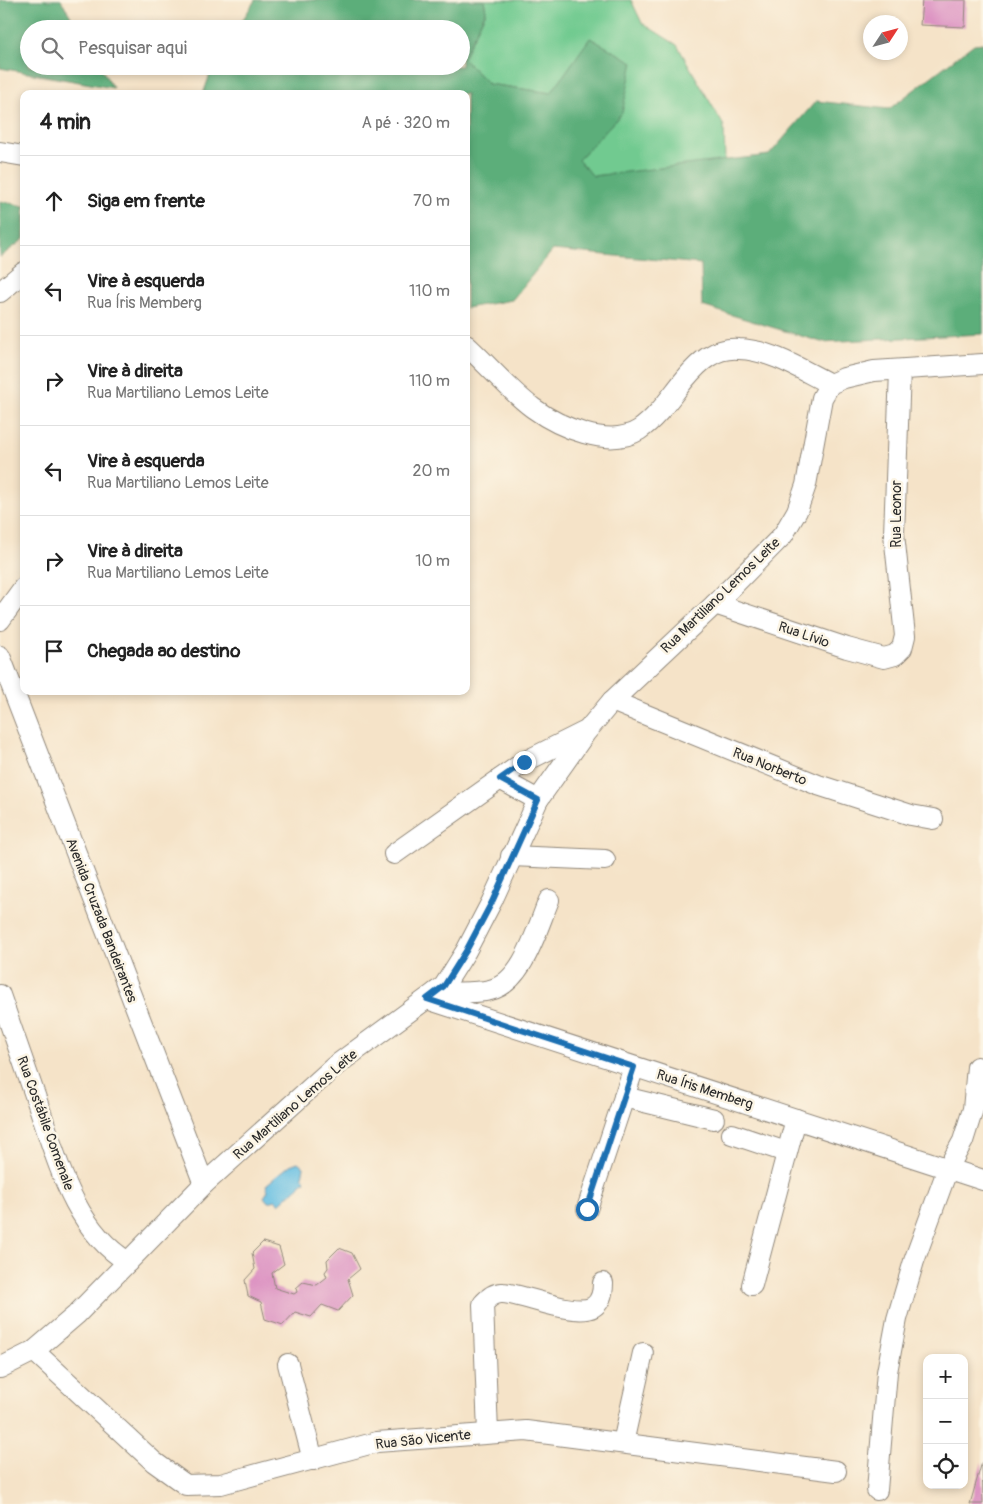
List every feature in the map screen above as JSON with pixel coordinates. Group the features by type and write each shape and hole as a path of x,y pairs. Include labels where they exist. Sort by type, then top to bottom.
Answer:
{"street":[{"path":"0,292 20,275"},
{"path":"470,349 532,408 572,429 601,438 620,438 638,430 654,418 697,363 717,351 738,348 766,354 830,384 844,378 874,372 983,364"},
{"name":"Rua Leonor","path":"895,655 902,648 905,636 894,534 900,370"},
{"name":"Rua Martiliano Lemos Leite","path":"0,1368 34,1351 76,1315 204,1184 335,1066 444,986 466,951 492,902 511,856 538,800 586,732 612,701 715,604 783,534 797,511 806,485 822,398 830,384"},
{"path":"0,620 20,592"},
{"name":"Rua Lívio","path":"715,604 846,648 884,658 895,655"},
{"name":"Avenida Cruzada Bandeirantes","path":"0,656 204,1184"},
{"name":"Rua Norberto","path":"612,701 818,785 895,810 933,819"},
{"name":"Rua Martiliano Lemos Leite","path":"394,854 500,779 543,752 586,732"},
{"path":"500,779 538,800"},
{"path":"511,856 605,860"},
{"path":"431,996 491,990 508,982 518,971 549,900"},
{"name":"Rua Costábile Comenale","path":"0,995 67,1188 97,1235 111,1252 128,1262"},
{"name":"Rua Íris Memberg","path":"431,996 634,1067 983,1180"},
{"path":"877,1490 887,1372 897,1319 914,1261 948,1168 963,1141 973,1109 977,1066"},
{"path":"587,1209 634,1067"},
{"path":"624,1097 714,1119"},
{"path":"752,1284 796,1119"},
{"path":"732,1134 786,1152"},
{"path":"488,1433 484,1304 490,1297 502,1292 539,1303 584,1309 594,1307 598,1302 602,1295 603,1283"},
{"name":"Rua São Vicente","path":"34,1351 154,1462 186,1485 221,1484 377,1442 526,1431 836,1472"},
{"path":"623,1444 643,1353"},
{"path":"288,1364 312,1460"}],"green space":[{"path":"0,0 61,0 73,20 20,20 20,72 0,68"},
{"path":"255,0 484,0 486,11 470,44 470,20 243,20"},
{"path":"484,0 631,0 642,23 677,45 724,126 725,161 593,176 578,160 622,113 591,38 551,93 488,84 470,65 470,44 486,12"},
{"path":"590,38 633,62 622,113 578,160 593,176 769,155 816,101 889,109 974,44 983,43 983,334 821,342 702,306 701,264 553,250 512,300 470,307 470,90 204,90 210,75 470,75 470,65 488,84 551,93"},
{"path":"40,75 105,75 113,88"},
{"path":"0,201 20,205 20,242 0,257"}],"water":[{"path":"298,1162 304,1167 302,1176 305,1181 279,1204 276,1200 268,1202 264,1197 268,1191 266,1185 290,1165"}],"building":[{"path":"922,0 966,0 965,27 920,25"},
{"path":"263,1242 279,1247 284,1264 272,1273 275,1288 294,1294 297,1292 296,1288 303,1282 317,1285 327,1277 325,1272 328,1268 327,1260 339,1248 352,1253 360,1269 348,1279 353,1295 338,1311 322,1305 311,1317 295,1312 283,1325 265,1319 261,1302 248,1296 245,1280 255,1269 252,1253"},
{"path":"982,1462 983,1504 970,1504"}],"route":[{"path":"524,762 500,779 538,800 511,856 492,902 466,951 444,986 427,999 634,1067 587,1209"}]}
